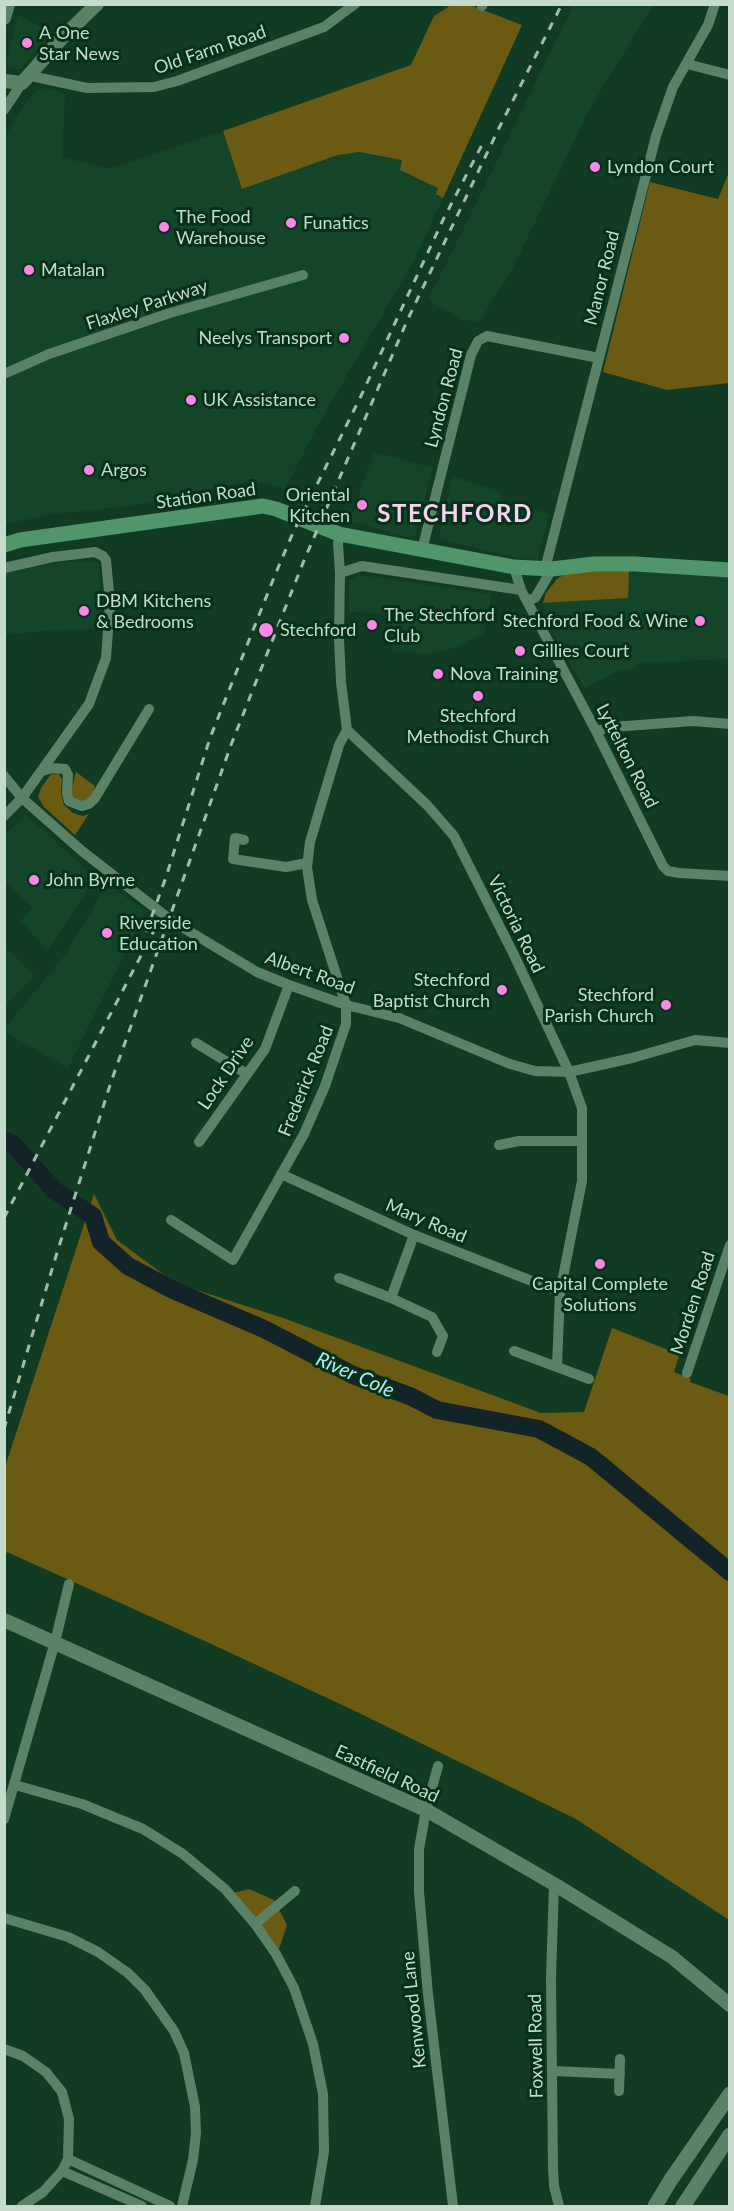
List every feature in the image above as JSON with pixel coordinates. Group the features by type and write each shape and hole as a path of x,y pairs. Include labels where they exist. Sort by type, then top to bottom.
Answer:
{"main road":[{"name":"Station Road","path":"4,545 20,540 263,506 337,533 514,567 548,569 594,564 635,564 729,570"},
{"path":"655,2206 669,2181 729,2094"},
{"path":"683,2206 729,2135"}],"street":[{"path":"4,18 8,4"},
{"path":"4,110 62,39 97,4"},
{"name":"Old Farm Road","path":"27,80 87,88 154,87 188,78 324,27 356,4"},
{"name":"Manor Road","path":"548,569 656,136 673,87 708,25 715,4"},
{"path":"687,64 729,75"},
{"path":"4,81 27,80"},
{"name":"Flaxley Parkway","path":"4,374 49,354 170,313 303,275"},
{"name":"Lyndon Road","path":"422,550 471,355 478,341 487,336 599,358"},
{"path":"337,533 340,573 339,649 347,730"},
{"path":"4,568 53,557 95,552 106,560 110,603 106,658 89,704 22,798 4,816"},
{"path":"340,573 362,566 521,590"},
{"name":"Lyttelton Road","path":"514,567 521,590 596,731 663,866 668,871 679,873 729,876"},
{"path":"527,600 535,598 548,569"},
{"path":"42,771 52,768 65,769 68,775 69,801 82,806 89,804 95,798 149,709"},
{"path":"596,731 614,727 693,721 729,724"},
{"name":"Frederick Road","path":"171,1220 233,1260 304,1134 326,1086 346,1024 346,1005 312,900 307,863 310,842 339,745 347,730"},
{"name":"Victoria Road","path":"347,730 427,805 454,837 569,1072 582,1108 582,1181 560,1292 557,1366"},
{"name":"Albert Road","path":"4,776 22,798 82,851 172,921 257,972 289,985 346,1005 399,1018 510,1064 535,1071 569,1072 632,1058 695,1040 729,1043"},
{"path":"244,840 235,838 233,859 286,867 307,863"},
{"name":"Lock Drive","path":"199,1142 265,1049 289,985"},
{"path":"196,1043 247,1074"},
{"path":"499,1145 519,1141 582,1141"},
{"name":"Mary Road","path":"281,1174 414,1235 560,1292"},
{"path":"391,1298 414,1235"},
{"name":"Morden Road","path":"687,1373 729,1245"},
{"path":"339,1278 432,1317 443,1336 437,1352"},
{"path":"514,1351 589,1379"},
{"path":"4,1819 55,1642 69,1584"},
{"name":"Eastfield Road","path":"4,1620 426,1810 554,1884 672,1957 729,2005"},
{"name":"Kenwood Lane","path":"438,1766 419,1848 419,1892 428,1994 453,2206"},
{"path":"15,1785 82,1804 143,1829 183,1854 225,1889 255,1924 276,1954 294,1988 313,2044 323,2094 324,2152 315,2206"},
{"name":"Foxwell Road","path":"554,1884 551,1978 553,2168 554,2186 559,2206"},
{"path":"255,1924 295,1891"},
{"path":"4,1918 68,1937 98,1952 128,1973 145,1990 174,2031 184,2054 195,2107 196,2133 193,2160 182,2206"},
{"path":"4,2049 23,2056 46,2072 62,2092 69,2119 68,2159 62,2171 43,2192 22,2206"},
{"path":"619,2091 620,2059"},
{"path":"553,2070 620,2074"},
{"path":"68,2159 170,2206"},
{"path":"62,2171 142,2206"}],"shaded area":[{"path":"451,5 470,5 522,25 443,198 436,194 438,188 400,170 402,160 359,152 338,155 242,189 223,131 411,65 434,16"},
{"path":"574,5 653,5 590,108 513,268 479,322 463,320 428,300"},
{"path":"18,15 51,33 21,68 16,69 9,68 6,64"},
{"path":"45,88 65,94 62,157 109,169 223,131 242,189 338,155 359,152 402,160 400,170 439,188 436,194 443,198 414,261 322,418 285,489 253,481 129,506 53,514 5,524 5,138 22,107 37,90"},
{"path":"729,172 729,383 667,390 603,372 650,182 718,199"},
{"path":"374,452 433,468 414,539 350,521"},
{"path":"452,476 502,492 499,500 550,514 537,560 513,557 439,539"},
{"path":"63,562 99,562 101,629 53,630 5,635 5,572"},
{"path":"629,571 729,577 729,659 637,663 637,668 618,671 584,688 546,619 543,603 627,598"},
{"path":"629,571 628,598 543,603 546,593 557,579 566,573"},
{"path":"360,575 492,594 484,633 455,648 429,654 392,652 392,614 349,612 349,580"},
{"path":"76,772 95,786 92,796 86,802 73,797 71,791"},
{"path":"58,773 62,779 61,792 64,805 73,813 83,816 89,814 75,835 44,807 38,797 41,788 51,774"},
{"path":"25,814 95,877 48,952 21,921 32,908 5,881 5,835"},
{"path":"111,887 146,911 68,1068 5,1032 5,1028 65,955 104,890"},
{"path":"4,947 35,976 5,1006 4,1006"},
{"path":"94,1194 117,1240 175,1283 283,1318 541,1413 584,1412 612,1328 671,1351 679,1356 674,1372 691,1379 690,1382 729,1396 729,1920 576,1819 207,1642 7,1552 5,1559 5,1467"},
{"path":"249,1889 274,1900 287,1925 278,1952 229,1894"}],"waterway":[{"name":"River Cole","path":"4,1140 13,1144 54,1190 93,1216 101,1242 128,1266 173,1290 264,1329 353,1375 412,1397 437,1410 539,1429 591,1457 730,1572"}],"railway":[{"path":"4,1429 111,1082 231,745 303,563 407,321 499,128 562,4"},
{"path":"146,932 210,738 292,535 361,396 443,220 485,139"},
{"path":"4,1218 158,923"}],"place":[{"name":"A One Star News","path":"27,43"},
{"name":"Lyndon Court","path":"595,167"},
{"name":"Funatics","path":"291,223"},
{"name":"The Food Warehouse","path":"164,227"},
{"name":"Matalan","path":"29,270"},
{"name":"Neelys Transport","path":"344,338"},
{"name":"UK Assistance","path":"191,400"},
{"name":"Argos","path":"89,470"},
{"name":"Oriental Kitchen","path":"362,505"},
{"name":"DBM Kitchens & Bedrooms","path":"84,611"},
{"name":"Stechford Food & Wine","path":"700,621"},
{"name":"The Stechford Club","path":"372,625"},
{"name":"Stechford","path":"266,630"},
{"name":"Gillies Court","path":"520,651"},
{"name":"Nova Training","path":"438,674"},
{"name":"Stechford Methodist Church","path":"478,696"},
{"name":"John Byrne","path":"34,880"},
{"name":"Riverside Education","path":"107,933"},
{"name":"Stechford Baptist Church","path":"502,990"},
{"name":"Stechford Parish Church","path":"666,1005"},
{"name":"Capital Complete Solutions","path":"600,1264"}],"district":[{"name":"STECHFORD","path":"455,514"}]}
